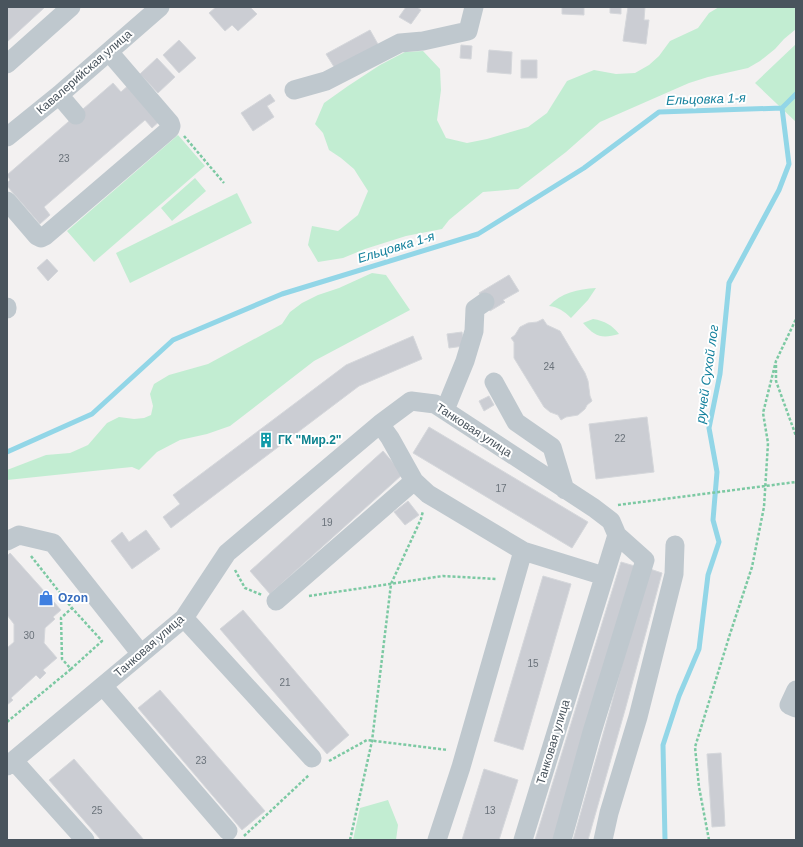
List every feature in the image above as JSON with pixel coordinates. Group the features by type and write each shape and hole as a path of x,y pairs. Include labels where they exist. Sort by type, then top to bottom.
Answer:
{"street":[{"path":"7,64 71,7"},
{"name":"Кавалерийская улица","path":"7,137 59,95 160,7"},
{"path":"294,90 326,81 400,43 424,41 468,31 474,7"},
{"path":"7,200 37,236 41,238 170,129 170,123 109,52"},
{"path":"59,95 76,115"},
{"path":"445,410 465,361 474,331 475,309 485,302"},
{"path":"494,382 516,422 552,447 565,490"},
{"name":"Танковая улица","path":"10,763 184,618 227,553 380,424 411,401 435,404 594,508 611,521 617,535 523,840"},
{"path":"380,424 390,438 414,481 428,494 523,551 604,576"},
{"path":"276,601 414,481"},
{"path":"7,541 19,535 53,543 141,654"},
{"path":"562,840 592,732 645,560 617,535"},
{"path":"603,840 609,813 638,717 674,574 675,545"},
{"path":"437,840 465,752 523,551"},
{"path":"184,618 316,765"},
{"path":"103,686 234,835"},
{"path":"796,690 789,705 796,708"},
{"path":"10,763 85,840"}],"path":[{"path":"184,135 224,183"},
{"path":"709,840 699,787 695,747 752,567 764,507 768,451 763,413 776,361 796,319"},
{"path":"776,361 776,381 796,436"},
{"path":"594,508 796,482"},
{"path":"350,840 372,741 391,584 421,519 428,494"},
{"path":"227,553 245,588 276,601"},
{"path":"7,722 102,641 72,608 31,556 25,554"},
{"path":"307,596 443,576 502,579"},
{"path":"70,669 62,659 61,618 72,608"},
{"path":"234,835 316,765 367,740 465,752"}],"green space":[{"path":"719,7 796,7 796,29 775,49 748,68 689,83 600,122 566,152 518,189 483,192 449,220 442,229 406,236 365,249 343,258 318,262 308,245 312,226 338,231 358,215 368,191 354,169 329,150 323,133 315,124 324,103 380,65 405,52 423,51 440,69 441,90 437,120 446,138 467,143 487,139 528,127 547,113 567,81 594,70 616,74 635,73 649,65 659,56 670,41 698,28 709,13"},
{"path":"796,44 796,122 755,83"},
{"path":"178,135 205,166 94,262 67,231"},
{"path":"195,178 206,191 172,221 161,208"},
{"path":"237,193 252,223 130,283 116,253"},
{"path":"372,273 386,275 410,310 314,361 230,426 207,434 180,440 157,452 139,470 132,467 7,480 7,470 46,455 70,453 88,445 107,423 119,417 134,419 144,418 151,415 153,406 150,394 154,384 169,375 208,364 282,324 290,312 302,303"},
{"path":"596,288 588,300 571,318 561,310 549,306 570,292"},
{"path":"593,319 608,324 619,334 599,336 595,334 583,323"},
{"path":"388,800 398,825 396,840 353,840 360,808"}],"building":[{"path":"7,7 43,7 44,8 7,42"},
{"path":"216,7 250,7 257,14 238,31 232,25 225,31 209,13"},
{"path":"406,7 417,7 421,10 411,24 399,17"},
{"path":"562,7 584,7 584,15 562,14"},
{"path":"610,7 621,7 621,14 610,13"},
{"path":"628,7 645,7 644,20 649,20 646,44 623,41"},
{"path":"370,30 379,46 336,70 326,54"},
{"path":"179,40 196,58 179,73 163,55"},
{"path":"461,45 472,46 471,59 460,58"},
{"path":"489,50 512,52 511,74 487,72"},
{"path":"157,58 175,77 158,93 140,74"},
{"path":"521,60 537,60 537,78 521,78"},
{"path":"113,83 121,92 131,83 162,119 152,128 145,120 44,207 50,215 40,224 7,186 7,183 10,180 7,175"},
{"path":"270,94 275,101 267,106 274,117 253,131 241,113"},
{"path":"47,259 58,271 48,281 37,268"},
{"path":"509,275 519,291 503,300 505,302 490,311 479,293"},
{"path":"543,319 547,325 560,331 585,373 592,401 578,415 566,417 561,420 558,415 550,412 544,407 514,358 514,342 511,338 520,327"},
{"path":"462,332 464,346 449,348 447,334"},
{"name":"ГК \"Мир.2\"","path":"413,336 422,359 359,386 171,528 163,517 180,504 173,495 346,365"},
{"path":"489,396 494,405 484,411 479,401"},
{"path":"647,417 654,472 596,479 589,424"},
{"path":"429,427 588,522 572,548 413,453"},
{"path":"383,451 403,474 270,594 250,571"},
{"path":"408,501 419,515 405,525 394,512"},
{"path":"146,530 160,549 132,569 111,541 122,532 129,542"},
{"path":"10,553 61,610 53,617 55,619 45,628 44,643 57,658 43,670 46,673 40,679 36,675 11,698 13,700 7,705 7,648 14,642 14,624 7,615 7,556"},
{"path":"621,562 638,567 553,840 535,840"},
{"path":"647,568 662,573 625,710 588,840 573,840 611,706"},
{"path":"543,576 571,584 523,750 494,741"},
{"path":"243,610 349,735 327,754 220,629"},
{"path":"160,690 265,811 242,830 138,708"},
{"path":"721,753 725,826 712,827 707,754"},
{"path":"74,759 144,840 101,840 49,780"},
{"path":"484,769 518,780 499,840 462,840"}],"waterway":[{"name":"Ельцовка 1-я","path":"7,452 92,414 173,340 282,294 478,234 584,168 659,112 782,108 796,94"},
{"name":"ручей Сухой лог","path":"665,840 663,745 679,696 699,649 708,575 719,542 713,520 717,472 709,428 720,374 729,283 779,190 789,164 782,108"}],"place":[{"name":"ГК \"Мир.2\"","path":"266,440"},
{"name":"Ozon","path":"46,598"}]}
